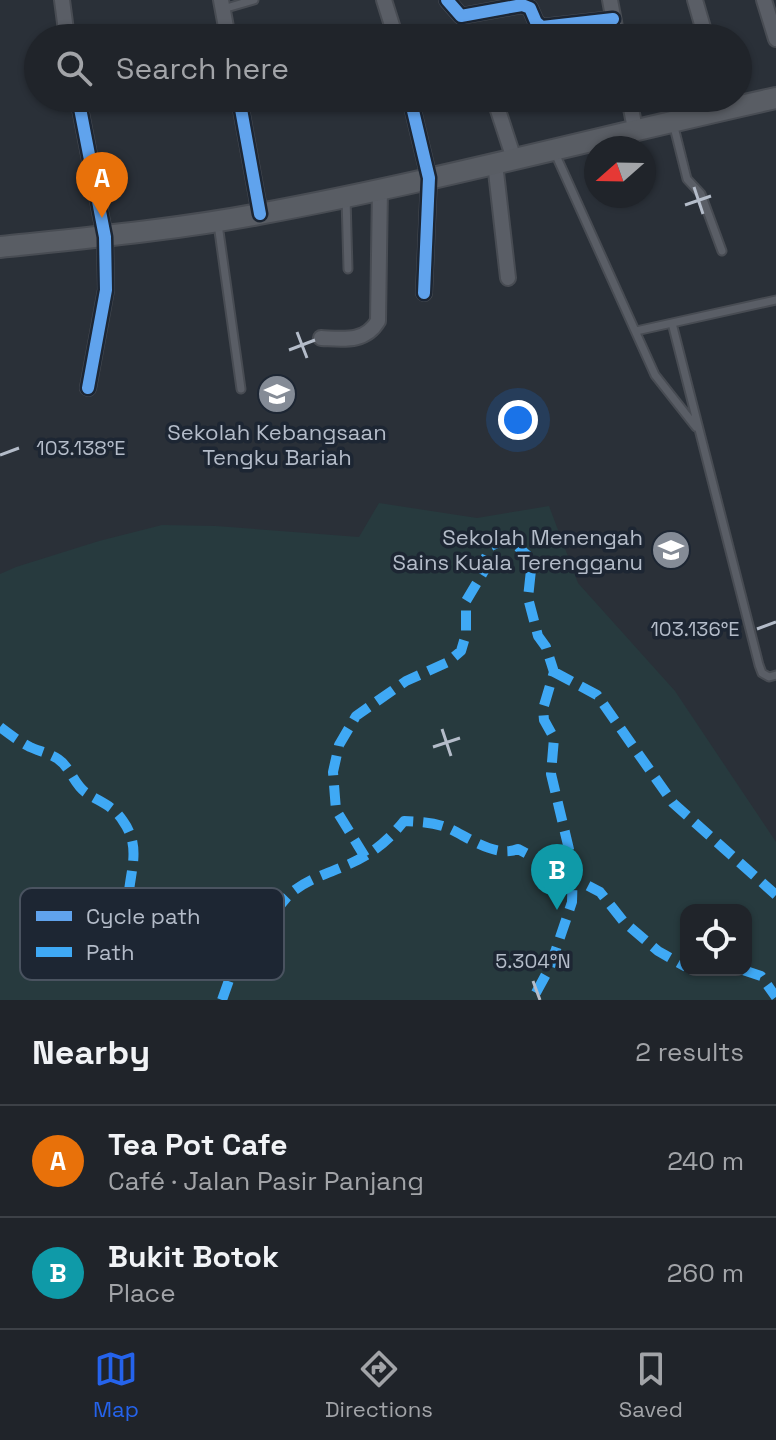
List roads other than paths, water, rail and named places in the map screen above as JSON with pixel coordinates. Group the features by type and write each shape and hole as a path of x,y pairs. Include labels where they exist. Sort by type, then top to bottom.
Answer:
{"main road":[{"path":"752,101 776,98"},
{"path":"0,247 105,237 260,214 554,150 699,112"}],"street":[{"path":"62,0 65,24"},
{"path":"447,0 461,16 522,5 530,8 538,24"},
{"path":"610,0 614,24"},
{"path":"695,0 702,24"},
{"path":"764,0 776,39"},
{"path":"387,2 392,24"},
{"path":"569,24 613,19"},
{"path":"81,112 105,237 104,304 88,388"},
{"path":"242,112 260,214"},
{"path":"413,112 429,178 424,293"},
{"path":"496,112 504,161 508,278"},
{"path":"632,112 635,129"},
{"path":"321,338 350,340 373,330 378,321 380,188"}],"lane":[{"path":"222,5 254,0"},
{"path":"672,121 687,179 701,194 722,251"},
{"path":"554,150 655,375 699,432"},
{"path":"346,196 348,269"},
{"path":"217,221 241,389"},
{"path":"636,331 776,300"},
{"path":"672,323 759,665 762,673 769,677 776,675"}],"place":[{"name":"Tea Pot Cafe","path":"102,218"},
{"name":"Sekolah Kebangsaan Tengku Bariah","path":"277,394"},
{"name":"Sekolah Menengah Sains Kuala Terengganu","path":"671,550"},
{"name":"Bukit Botok","path":"557,910"}]}
